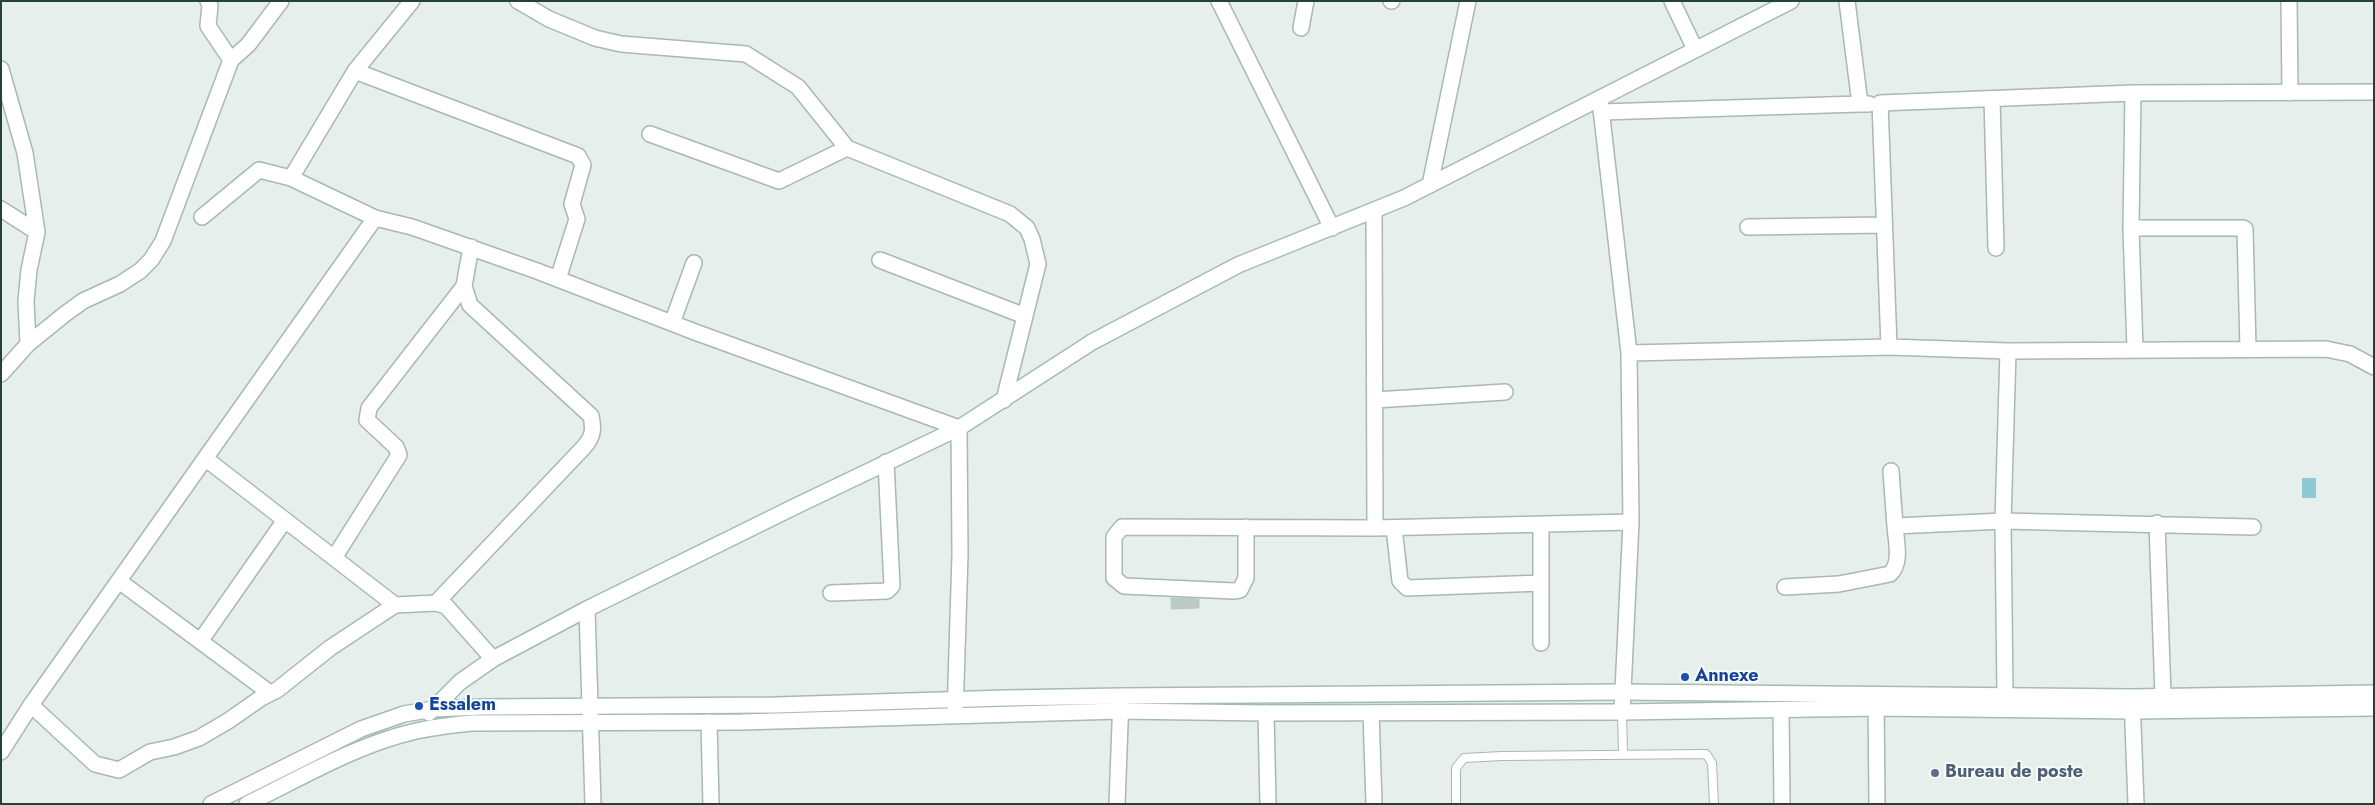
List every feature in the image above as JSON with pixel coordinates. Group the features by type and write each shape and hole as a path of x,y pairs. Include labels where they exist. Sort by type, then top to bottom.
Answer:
{"street":[{"path":"208,1 210,6 208,26 231,60"},
{"path":"1,374 28,344 83,301 120,284 140,271 151,260 163,241 231,60 248,45 281,1"},
{"path":"291,178 355,72 412,1"},
{"path":"518,1 549,19 595,38 621,44 746,54 798,87 847,148 1010,214 1020,220 1032,239 1038,264 1004,400"},
{"path":"1220,1 1332,228"},
{"path":"1302,28 1306,1"},
{"path":"1430,185 1468,1"},
{"path":"1672,1 1695,49"},
{"path":"412,732 460,682 493,659 587,610 886,462 959,428 1101,337 1238,265 1374,211 1600,106 1695,49 1791,1"},
{"path":"1847,1 1860,104"},
{"path":"2288,1 2290,93"},
{"path":"1,70 8,87 25,152 37,232 29,270 26,301 28,344"},
{"path":"355,72 582,159 583,165 572,204 577,220 558,279"},
{"path":"1600,106 1880,104 2133,93 2374,92"},
{"path":"2133,93 2131,228 2135,349"},
{"path":"1992,98 1996,248"},
{"path":"1880,104 1889,347"},
{"path":"1600,106 1629,353 1630,522 1622,712"},
{"path":"650,134 779,181 847,148"},
{"path":"202,217 259,170 291,178 374,218 412,227 558,279 672,323 959,428"},
{"path":"1,209 37,232"},
{"path":"1374,211 1375,528"},
{"path":"1,752 30,705 206,459 374,218"},
{"path":"1748,227 1884,225"},
{"path":"2131,228 2245,229 2248,348"},
{"path":"334,558 399,455 396,447 367,420 369,408 464,286 471,248"},
{"path":"880,260 1025,316"},
{"path":"672,323 694,263"},
{"path":"436,603 592,439 593,434 591,416 470,305 464,286"},
{"path":"1629,353 1889,347 2008,351 2326,349 2350,354 2374,367"},
{"path":"2005,695 2003,521 2008,351"},
{"path":"1375,400 1505,392"},
{"path":"955,708 960,555 959,428"},
{"path":"206,459 395,605"},
{"path":"831,593 887,591 892,586 886,462"},
{"path":"1785,587 1839,584 1890,574 1895,570 1897,562 1891,471"},
{"path":"201,640 285,520"},
{"path":"1895,526 2003,521 2158,523 2253,527"},
{"path":"1246,527 1246,578 1245,584 1240,590 1124,586 1114,578 1114,537 1122,527 1246,527 1394,528 1630,522"},
{"path":"2158,523 2163,696"},
{"path":"1541,524 1541,643"},
{"path":"1394,528 1400,581 1407,588 1541,583"},
{"path":"119,581 270,693"},
{"path":"30,705 95,764 119,770 150,752 174,747 199,738 270,693 330,648 395,605 436,603 446,606 493,659"},
{"path":"587,610 593,804"},
{"path":"247,804 363,748 412,732 472,723 591,715 1622,692 1876,701 2374,708"},
{"path":"1120,704 1266,713 1622,712 1781,710 1876,701 2005,695 2133,704 2163,696 2374,693"},
{"path":"1876,701 1877,804"},
{"path":"1117,804 1120,704"},
{"path":"2133,704 2136,804"},
{"path":"211,804 361,729 404,714 433,709 491,707 709,722 955,708"},
{"path":"1781,710 1782,804"},
{"path":"1266,713 1268,804"},
{"path":"1371,713 1374,804"},
{"path":"709,722 711,804"}],"lane":[{"path":"1622,712 1623,754"},
{"path":"1456,804 1456,768 1464,758 1623,754 1706,754 1712,762 1714,804"}],"water":[{"path":"2302,478 2316,478 2316,498 2302,498"}],"building":[{"path":"1171,598 1199,599 1199,608 1172,609"}],"place":[{"name":"Annexe","path":"1685,677"},
{"name":"Essalem","path":"419,706"},
{"name":"Bureau de poste","path":"1935,773"}]}
